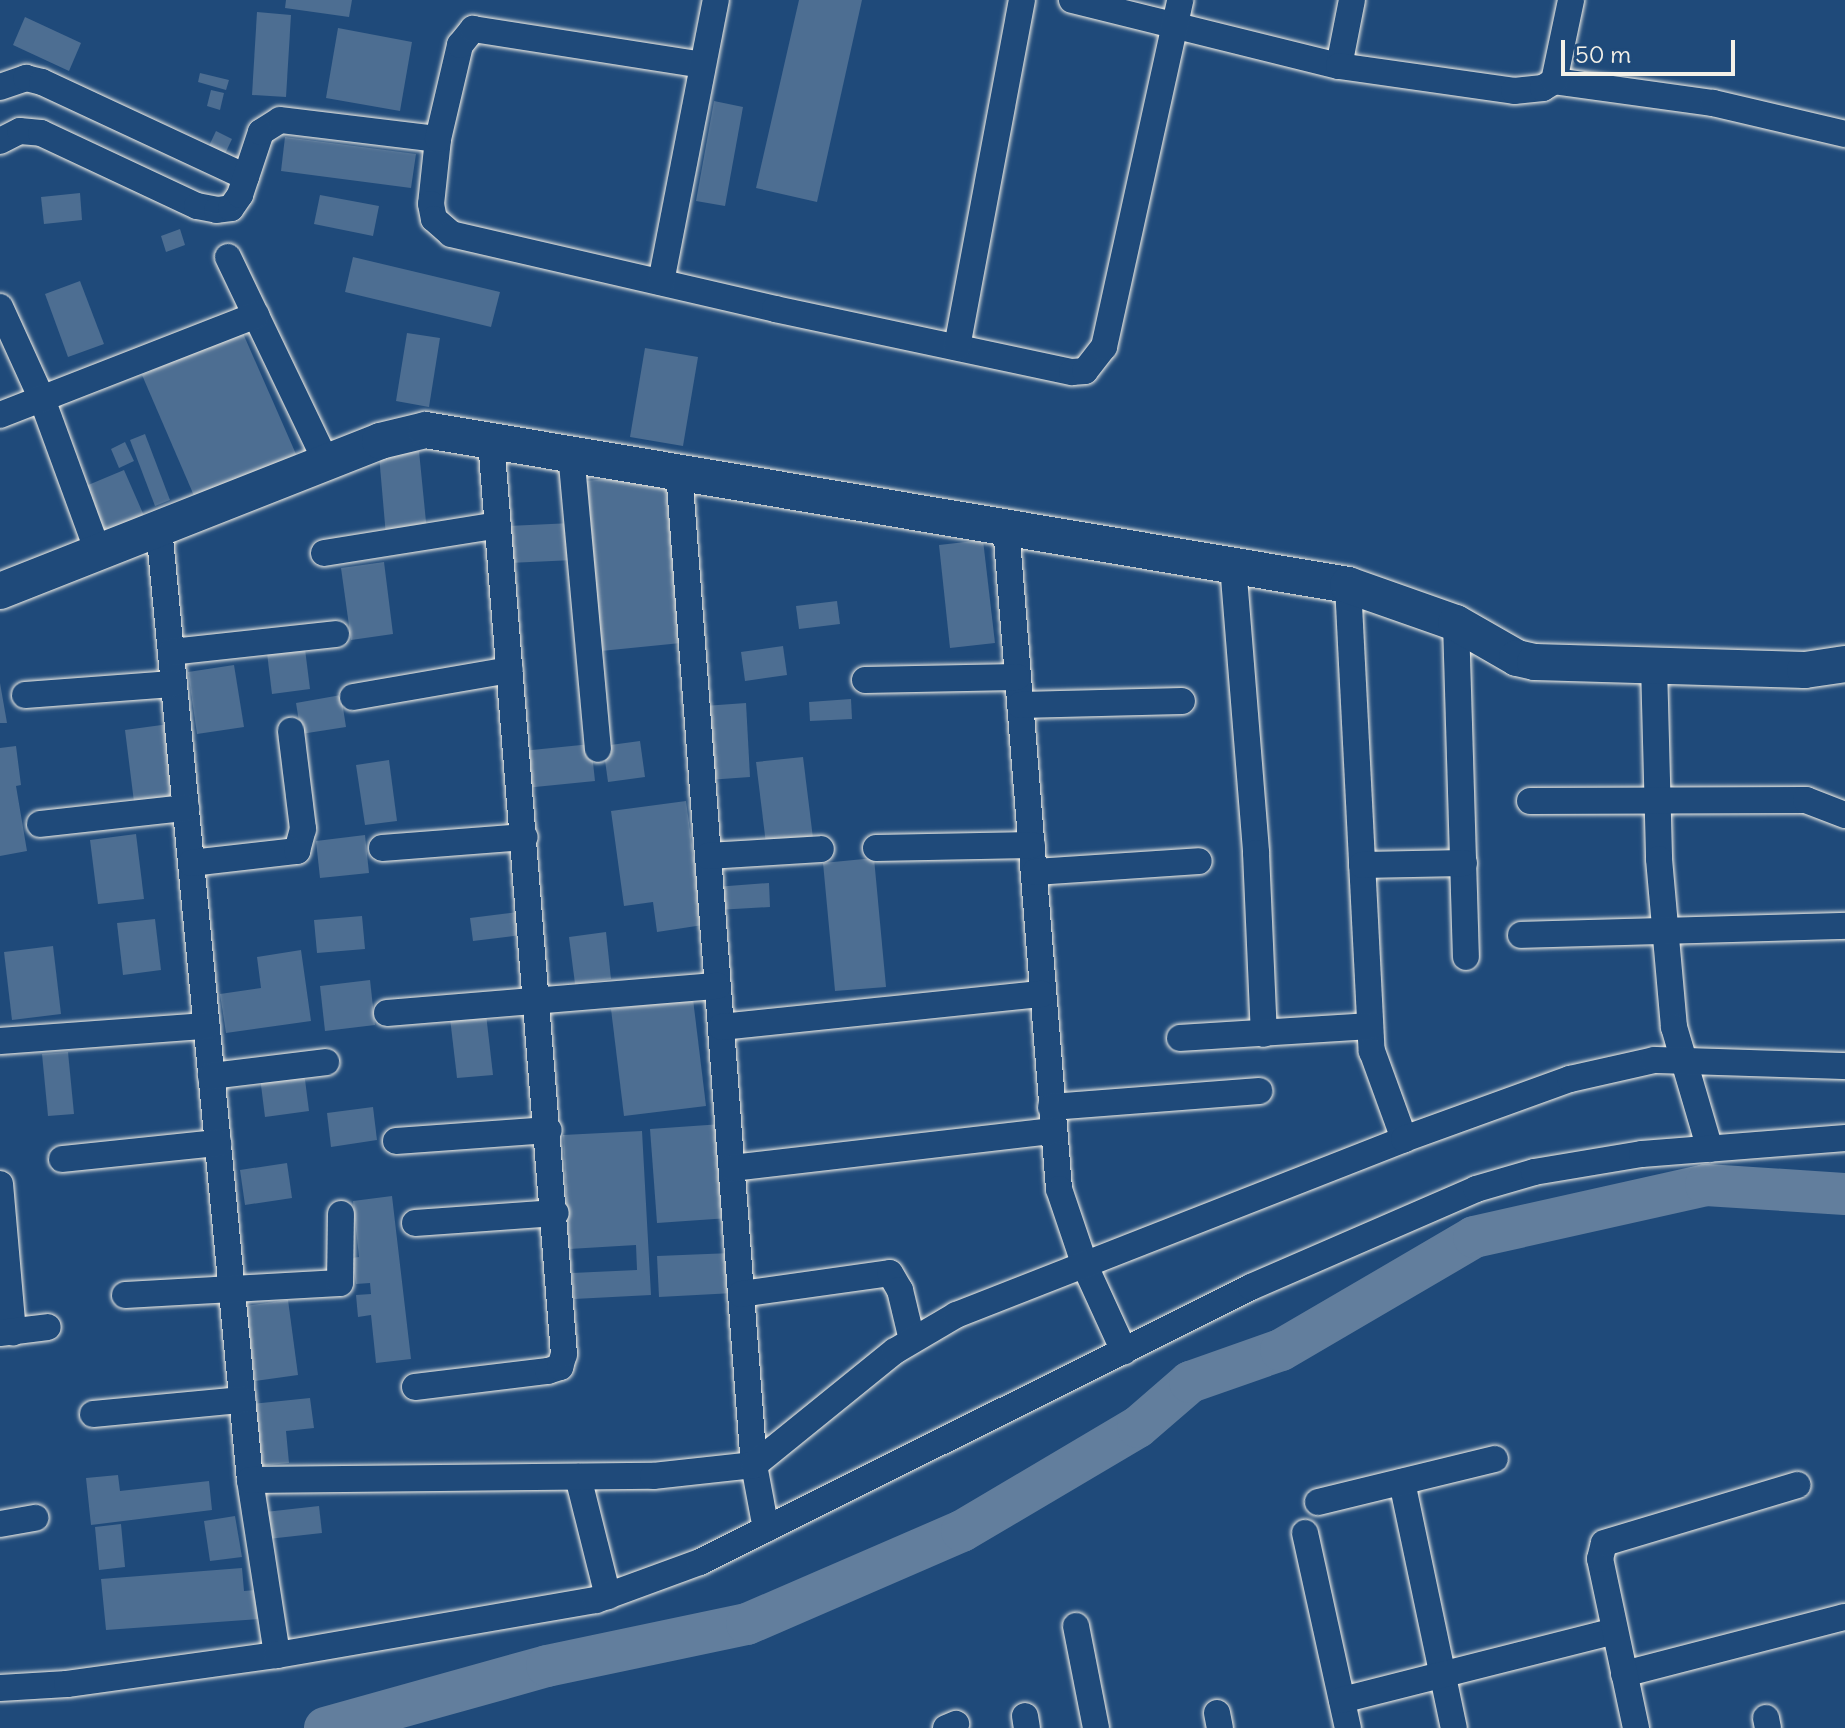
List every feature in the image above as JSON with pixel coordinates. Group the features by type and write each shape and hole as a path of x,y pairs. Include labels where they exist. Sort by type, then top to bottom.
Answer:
{"street":[{"path":"661,282 716,0"},
{"path":"957,347 1022,0"},
{"path":"1072,0 1175,28 1339,66 1514,91 1543,88 1554,81 1713,103 1845,134"},
{"path":"702,65 473,29 460,45 438,139 431,204 440,229 661,282 1072,372 1096,363 1104,347 1180,0"},
{"path":"1339,66 1352,0"},
{"path":"1554,81 1571,0"},
{"path":"0,87 26,78 42,82 246,177"},
{"path":"0,141 20,131 41,133 197,206 217,210 231,208 246,177 261,132 269,124 292,117 438,139"},
{"path":"228,257 326,462"},
{"path":"0,307 42,399 98,552"},
{"path":"0,415 256,315"},
{"path":"0,591 326,462 426,430 1348,585 1456,623 1517,658 1805,670 1845,664"},
{"path":"415,1387 560,1367 564,1354 556,1213 491,440"},
{"path":"571,453 598,749"},
{"path":"679,471 754,1465 766,1529"},
{"path":"324,553 498,525"},
{"path":"1006,527 1059,1189 1085,1266 1124,1351"},
{"path":"159,528 250,1480 277,1655"},
{"path":"1233,565 1256,853 1264,1034"},
{"path":"1348,585 1370,1026 1379,1077 1404,1139"},
{"path":"1456,623 1466,957"},
{"path":"171,652 336,634"},
{"path":"1654,665 1657,800 1665,930 1680,1057 1710,1149"},
{"path":"353,697 510,670"},
{"path":"865,680 1017,677"},
{"path":"25,695 173,684"},
{"path":"1020,705 1182,701"},
{"path":"191,863 297,851 303,829 291,731"},
{"path":"1530,801 1806,800 1845,815"},
{"path":"40,824 186,808"},
{"path":"382,848 525,837"},
{"path":"876,848 1032,845"},
{"path":"708,856 821,849"},
{"path":"1035,872 1199,861"},
{"path":"1362,865 1464,863"},
{"path":"1521,935 1845,926"},
{"path":"387,1013 718,986"},
{"path":"721,1027 1042,994"},
{"path":"0,1041 206,1026"},
{"path":"1180,1038 1370,1026"},
{"path":"250,1480 578,1477 711,1472 754,1465 912,1340 956,1315 1404,1139 1570,1079 1680,1057 1845,1066"},
{"path":"211,1076 326,1062"},
{"path":"732,1168 1259,1091"},
{"path":"396,1141 549,1130"},
{"path":"0,1688 67,1684 277,1655 548,1611 608,1596 674,1573 1251,1287 1476,1189 1594,1161 1845,1138"},
{"path":"62,1159 218,1143"},
{"path":"0,1184 7,1333 48,1327"},
{"path":"415,1223 556,1213"},
{"path":"125,1295 340,1283 341,1214"},
{"path":"741,1294 890,1273 900,1290 912,1340"},
{"path":"93,1414 242,1400"},
{"path":"1318,1502 1495,1459"},
{"path":"578,1477 608,1596"},
{"path":"1402,1482 1454,1728"},
{"path":"1636,1728 1600,1559 1604,1543 1797,1485"},
{"path":"0,1524 35,1518"},
{"path":"1305,1533 1348,1728"},
{"path":"1624,1674 1845,1617"},
{"path":"1076,1626 1096,1728"},
{"path":"1342,1700 1614,1631"}],"building":[{"path":"286,0 352,0 349,17 285,8"},
{"path":"799,0 862,0 817,202 756,188"},
{"path":"257,12 291,15 286,97 252,95"},
{"path":"25,17 81,43 69,71 13,45"},
{"path":"338,28 412,42 400,111 326,98"},
{"path":"200,73 229,80 226,90 198,82"},
{"path":"211,90 224,93 220,110 207,106"},
{"path":"714,101 743,107 725,206 696,201"},
{"path":"216,131 232,139 224,156 208,148"},
{"path":"285,137 416,154 411,188 281,171"},
{"path":"80,193 82,220 44,224 41,197"},
{"path":"320,195 379,206 373,236 314,224"},
{"path":"180,229 185,245 166,252 161,236"},
{"path":"353,257 500,292 491,327 345,292"},
{"path":"80,281 104,344 68,357 45,294"},
{"path":"242,331 299,461 198,505 142,375"},
{"path":"407,333 440,338 429,407 396,401"},
{"path":"645,348 698,357 683,446 630,437"},
{"path":"145,434 170,500 155,506 130,440"},
{"path":"125,442 134,461 119,468 111,449"},
{"path":"419,451 427,532 386,536 379,455"},
{"path":"124,470 145,518 102,536 81,488"},
{"path":"665,475 681,643 601,651 583,481"},
{"path":"572,523 574,560 509,563 508,526"},
{"path":"983,540 995,643 950,648 939,545"},
{"path":"384,562 393,634 351,640 341,568"},
{"path":"837,601 840,624 799,629 796,606"},
{"path":"783,646 787,675 745,681 741,652"},
{"path":"305,649 310,689 272,694 267,653"},
{"path":"234,665 244,727 197,734 188,672"},
{"path":"0,683 7,723 0,723"},
{"path":"341,695 346,727 301,734 296,703"},
{"path":"851,699 852,719 810,721 809,702"},
{"path":"746,703 750,777 708,780 704,706"},
{"path":"169,724 179,796 134,802 125,730"},
{"path":"640,741 645,777 608,782 603,746"},
{"path":"591,744 595,781 525,788 522,751"},
{"path":"16,746 21,785 16,786 27,851 0,856 0,748"},
{"path":"803,757 813,838 766,844 756,762"},
{"path":"389,760 397,821 365,825 356,765"},
{"path":"686,801 703,925 657,932 653,902 624,906 611,811"},
{"path":"136,834 144,899 98,904 90,840"},
{"path":"365,835 369,873 320,878 316,841"},
{"path":"874,858 886,987 835,991 823,863"},
{"path":"769,883 770,907 717,910 715,887"},
{"path":"518,912 521,935 473,941 470,918"},
{"path":"362,916 365,949 317,953 314,920"},
{"path":"155,919 161,970 123,975 117,923"},
{"path":"606,932 611,979 575,984 569,937"},
{"path":"53,946 61,1014 12,1020 4,952"},
{"path":"301,950 311,1021 226,1033 220,994 261,988 257,957"},
{"path":"370,980 375,1025 325,1031 320,986"},
{"path":"693,999 706,1106 624,1116 611,1009"},
{"path":"486,1014 493,1075 457,1078 450,1018"},
{"path":"68,1052 74,1114 48,1116 42,1054"},
{"path":"304,1072 309,1111 265,1117 260,1077"},
{"path":"373,1107 377,1140 331,1147 327,1113"},
{"path":"722,1124 729,1218 657,1223 650,1129"},
{"path":"642,1131 651,1295 574,1299 572,1273 637,1270 636,1245 569,1249 563,1135"},
{"path":"287,1163 292,1198 245,1205 240,1170"},
{"path":"392,1196 411,1359 376,1363 371,1315 358,1317 356,1295 371,1294 370,1283 356,1284 352,1258 359,1257 353,1201"},
{"path":"732,1253 734,1293 659,1297 657,1256"},
{"path":"288,1300 298,1375 255,1381 245,1306"},
{"path":"310,1398 314,1428 286,1431 289,1463 258,1466 251,1404"},
{"path":"118,1475 120,1491 209,1481 212,1510 91,1525 86,1478"},
{"path":"319,1506 322,1533 268,1539 265,1512"},
{"path":"235,1516 242,1557 210,1561 204,1521"},
{"path":"121,1524 125,1567 99,1570 95,1527"},
{"path":"242,1568 244,1591 256,1590 258,1619 106,1630 101,1579"}],"waterway":[{"path":"325,1728 547,1666 747,1624 962,1531 1138,1427 1190,1382 1281,1350 1474,1237 1706,1185 1845,1194"}]}
